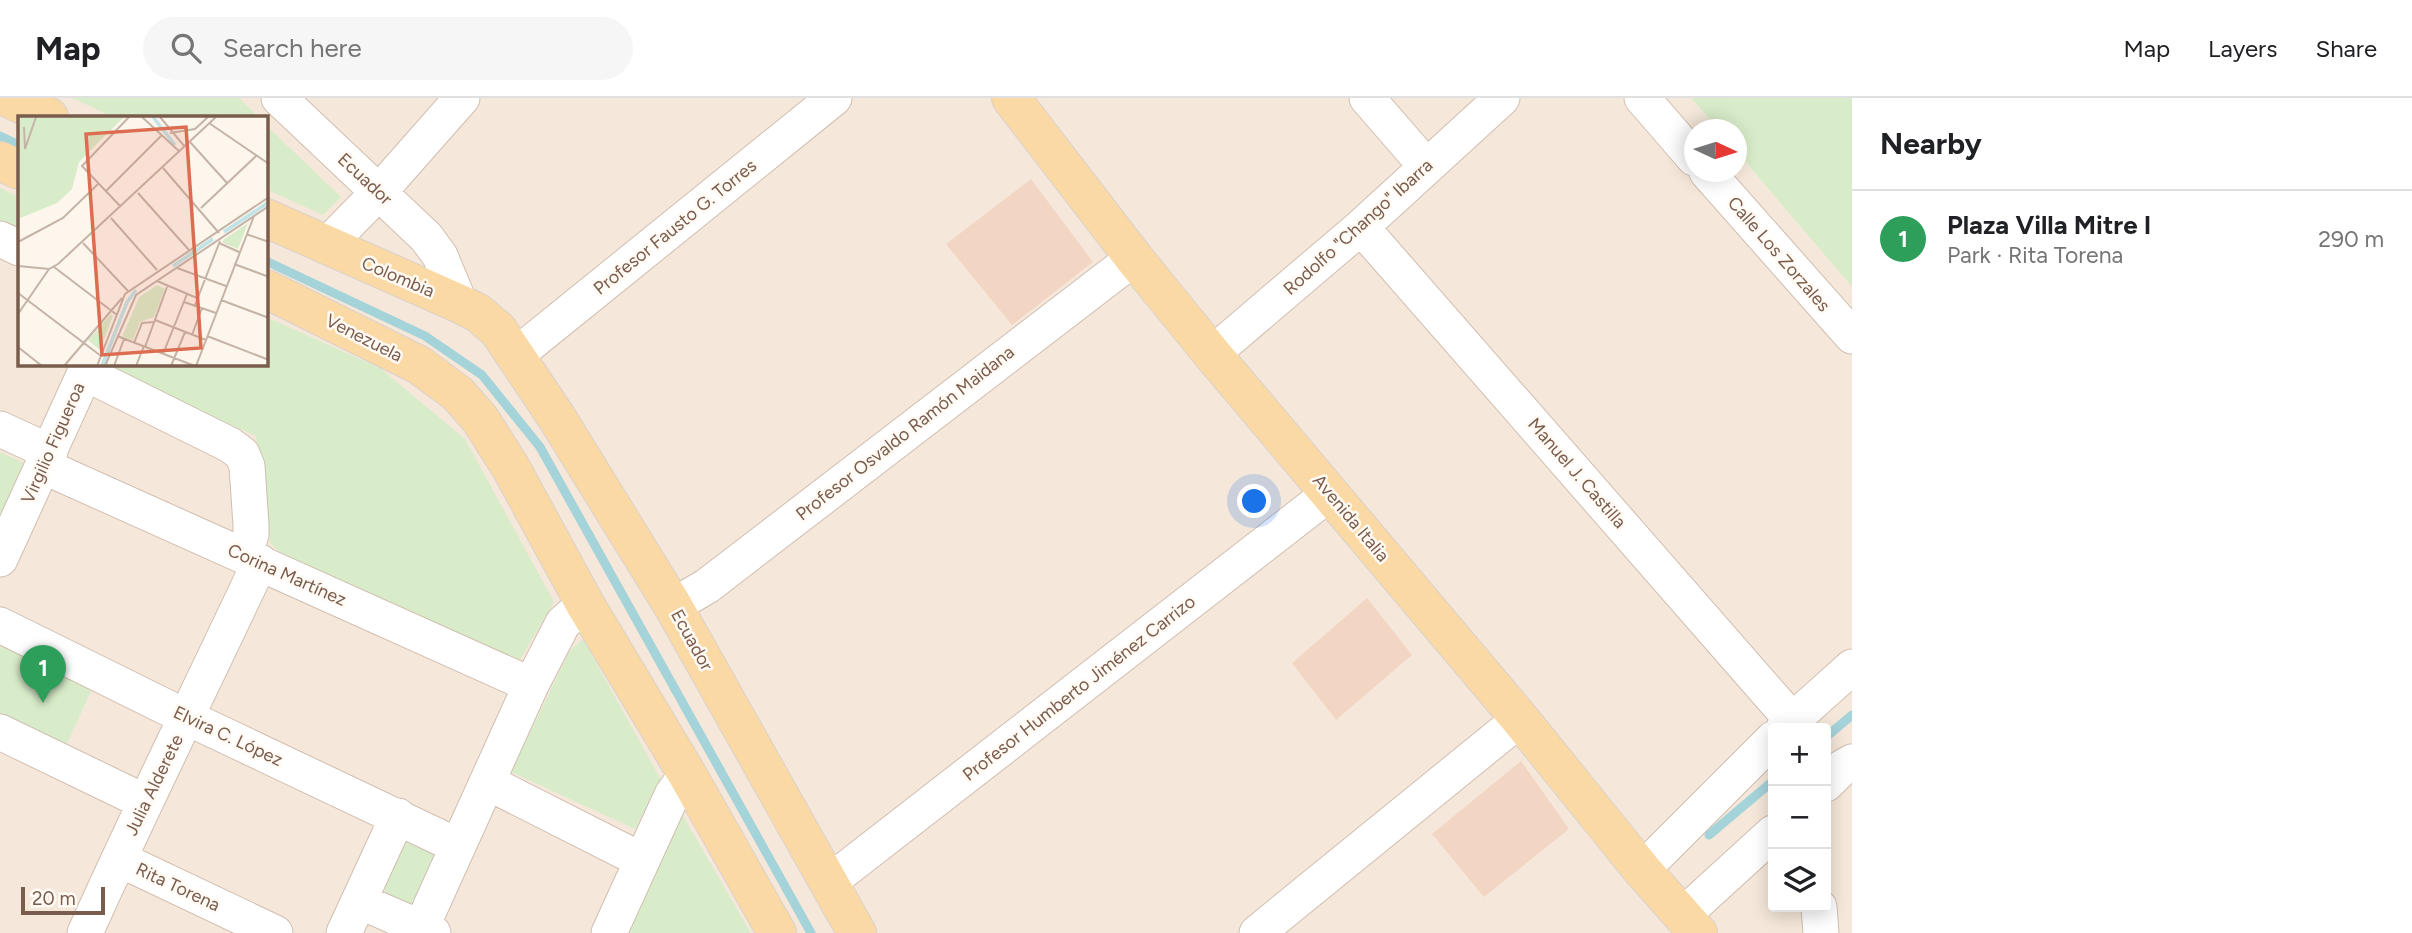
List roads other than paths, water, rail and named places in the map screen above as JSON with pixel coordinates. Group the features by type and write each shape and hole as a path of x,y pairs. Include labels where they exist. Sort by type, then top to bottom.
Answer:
{"main road":[{"path":"8,98 47,116"},
{"name":"Avenida Italia","path":"1011,98 1212,354 1690,924"},
{"path":"0,161 18,170"},
{"name":"Colombia","path":"268,219 478,313 498,330 516,355"},
{"name":"Venezuela","path":"268,290 419,365 458,394 494,440 585,604"},
{"name":"Ecuador","path":"516,355 673,606 857,933"},
{"path":"585,604 777,933"}],"street":[{"name":"Ecuador","path":"279,98 426,237 440,256 460,304"},
{"path":"326,246 379,192 462,98"},
{"name":"Profesor Fausto G. Torres","path":"516,355 834,98"},
{"path":"1367,98 1426,166"},
{"name":"Rodolfo \"Chango\" Ibarra","path":"1212,354 1361,227 1502,98"},
{"path":"1642,98 1684,146"},
{"name":"Calle Los Zorzales","path":"1716,182 1852,336"},
{"name":"Manuel J. Castilla","path":"1361,227 1778,723"},
{"path":"0,239 18,248"},
{"name":"Profesor Osvaldo Ramón Maidana","path":"673,606 707,586 1134,258"},
{"name":"Julia Alderete","path":"85,933 145,802 188,718 251,559 247,466 242,454 87,368"},
{"name":"Virgilio Figueroa","path":"1,553 87,368"},
{"name":"Corina Martínez","path":"0,429 46,459 251,559 531,685"},
{"name":"Profesor Humberto Jiménez Carrizo","path":"828,883 1330,493"},
{"path":"359,901 427,930 458,846 531,685 563,623 585,604"},
{"name":"Elvira C. López","path":"0,625 458,846"},
{"path":"1790,723 1852,667"},
{"path":"1257,933 1520,719"},
{"path":"0,732 145,802"},
{"path":"1642,870 1768,744"},
{"path":"1831,779 1852,762"},
{"path":"609,933 672,795 687,775"},
{"path":"487,782 641,860"},
{"path":"344,933 398,816"},
{"path":"1690,924 1768,838"},
{"name":"Rita Torena","path":"119,859 275,933"},
{"path":"1819,912 1821,933"}],"waterway":[{"path":"0,136 18,145"},
{"path":"268,262 425,336 482,375 540,447 811,933"},
{"path":"1831,733 1852,715"},
{"path":"1709,835 1768,785"}],"place":[{"name":"Plaza Villa Mitre I","path":"43,703"}]}
